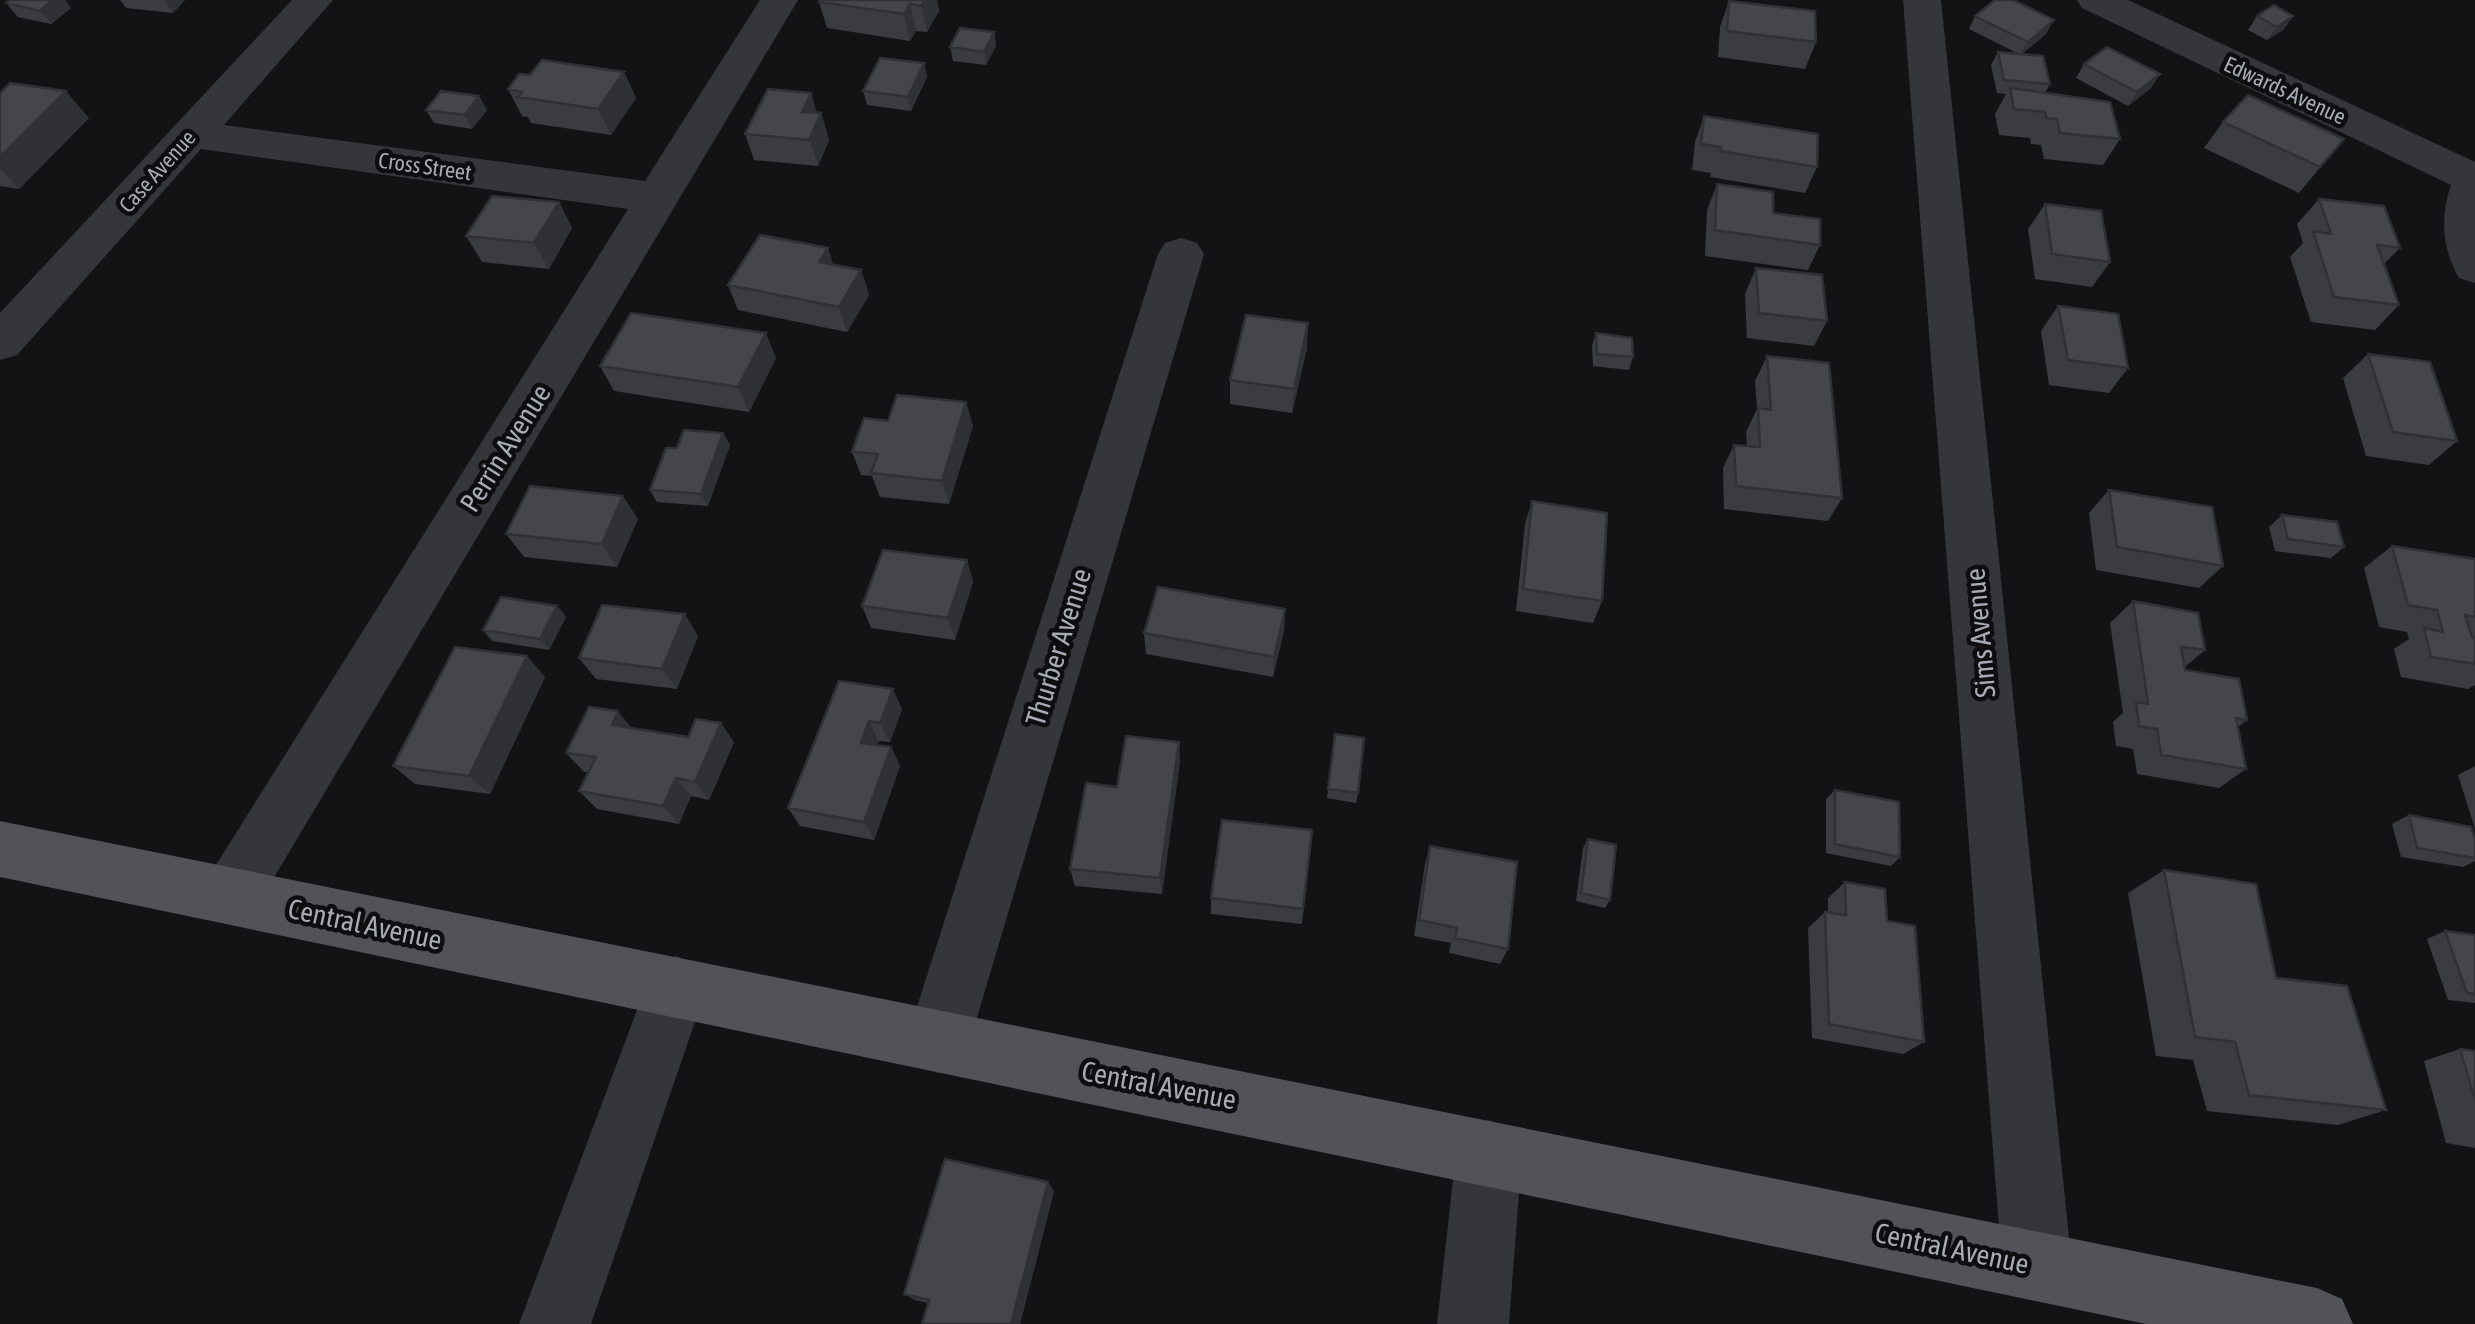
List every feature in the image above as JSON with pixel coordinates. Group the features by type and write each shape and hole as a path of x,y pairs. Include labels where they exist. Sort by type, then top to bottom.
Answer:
{"main road":[{"name":"Central Avenue","path":"0,849 2317,1324"}],"street":[{"name":"Case Avenue","path":"0,343 314,0"},
{"name":"Perrin Avenue","path":"230,896 780,0"},
{"name":"Sims Avenue","path":"1922,0 2037,1266"},
{"name":"Edwards Avenue","path":"2096,0 2475,179"},
{"name":"Cross Street","path":"191,134 658,198"},
{"path":"2475,179 2463,213 2475,266"},
{"name":"Thurber Avenue","path":"938,1041 1181,254"},
{"path":"555,1324 676,987"},
{"path":"1474,1324 1489,1153"}],"building":[{"path":"53,0 40,11 6,3"},
{"path":"820,0 925,0 921,6 910,4 904,14"},
{"path":"1995,0 2013,0 2054,20 2028,42 1975,16"},
{"path":"1729,1 1815,11 1816,42 1727,31"},
{"path":"2274,5 2293,16 2277,27 2257,16"},
{"path":"960,28 994,32 984,52 950,47"},
{"path":"2107,47 2160,74 2137,92 2084,64"},
{"path":"1998,52 2043,56 2050,84 2004,80"},
{"path":"880,58 924,63 908,97 863,91"},
{"path":"542,60 624,72 598,109 518,97 522,92 508,89 519,74 530,75"},
{"path":"10,83 66,91 0,157 0,93"},
{"path":"2010,88 2110,102 2120,139 2060,133 2057,119 2046,118 2045,112 2014,109"},
{"path":"768,89 811,93 802,112 821,113 809,140 745,134"},
{"path":"441,91 479,96 465,115 426,110"},
{"path":"2248,95 2344,139 2320,167 2223,122"},
{"path":"1704,116 1818,134 1817,167 1720,151 1721,147 1701,144"},
{"path":"1717,184 1773,192 1773,213 1820,219 1820,245 1715,230"},
{"path":"492,196 559,202 534,243 466,236"},
{"path":"2319,199 2384,206 2400,248 2377,245 2399,305 2334,297 2313,231 2331,234"},
{"path":"2045,204 2101,211 2110,262 2052,254"},
{"path":"760,235 828,248 819,262 861,270 839,307 728,285"},
{"path":"1756,268 1822,275 1827,321 1759,313"},
{"path":"2058,306 2118,314 2128,368 2068,360"},
{"path":"631,313 766,333 738,387 600,366"},
{"path":"1246,315 1308,323 1294,389 1230,380"},
{"path":"1596,333 1632,338 1633,357 1597,354"},
{"path":"2368,354 2430,362 2457,441 2393,432"},
{"path":"1767,356 1829,363 1842,498 1736,486 1734,445 1760,447 1758,408 1771,410"},
{"path":"897,395 966,402 942,481 871,473 878,454 852,452 864,418 888,421"},
{"path":"684,430 723,433 701,494 650,490 666,448 677,448"},
{"path":"530,486 623,496 602,544 506,534"},
{"path":"2109,490 2212,507 2223,566 2117,547"},
{"path":"1532,501 1607,513 1602,601 1523,589"},
{"path":"2282,515 2337,522 2344,547 2288,539"},
{"path":"2392,546 2475,559 2475,617 2465,615 2475,638 2475,664 2431,657 2424,628 2443,632 2437,610 2408,605"},
{"path":"883,550 967,560 948,618 862,606"},
{"path":"1158,587 1285,609 1274,657 1144,633"},
{"path":"501,597 557,606 540,639 483,630"},
{"path":"2133,601 2198,613 2205,650 2181,647 2185,670 2239,679 2247,720 2236,718 2246,769 2161,755 2157,729 2139,726 2136,702 2148,704"},
{"path":"602,605 685,614 662,669 579,658"},
{"path":"455,647 527,656 469,776 393,766"},
{"path":"839,681 893,689 880,723 869,721 861,743 891,747 864,822 788,808"},
{"path":"589,707 618,711 612,725 688,737 696,719 721,723 695,782 676,778 663,806 579,791 596,757 566,753"},
{"path":"1335,734 1364,738 1358,793 1328,789"},
{"path":"1126,736 1179,742 1160,878 1070,869 1086,783 1117,787"},
{"path":"1835,790 1899,802 1900,857 1835,844"},
{"path":"2409,815 2471,827 2475,858 2417,848"},
{"path":"1222,820 1312,830 1303,909 1211,898"},
{"path":"1588,839 1616,845 1610,900 1581,893"},
{"path":"1430,846 1517,862 1508,949 1455,938 1457,928 1419,920"},
{"path":"2164,870 2256,884 2276,978 2347,986 2386,1110 2249,1095 2235,1042 2195,1037"},
{"path":"1845,882 1885,889 1887,921 1915,926 1924,1042 1829,1024 1825,912 1846,915"},
{"path":"2445,931 2475,935 2475,994 2467,993"},
{"path":"2460,1049 2475,1051 2475,1100"},
{"path":"945,1159 1048,1182 1011,1324 922,1324 929,1300 904,1294"}]}
